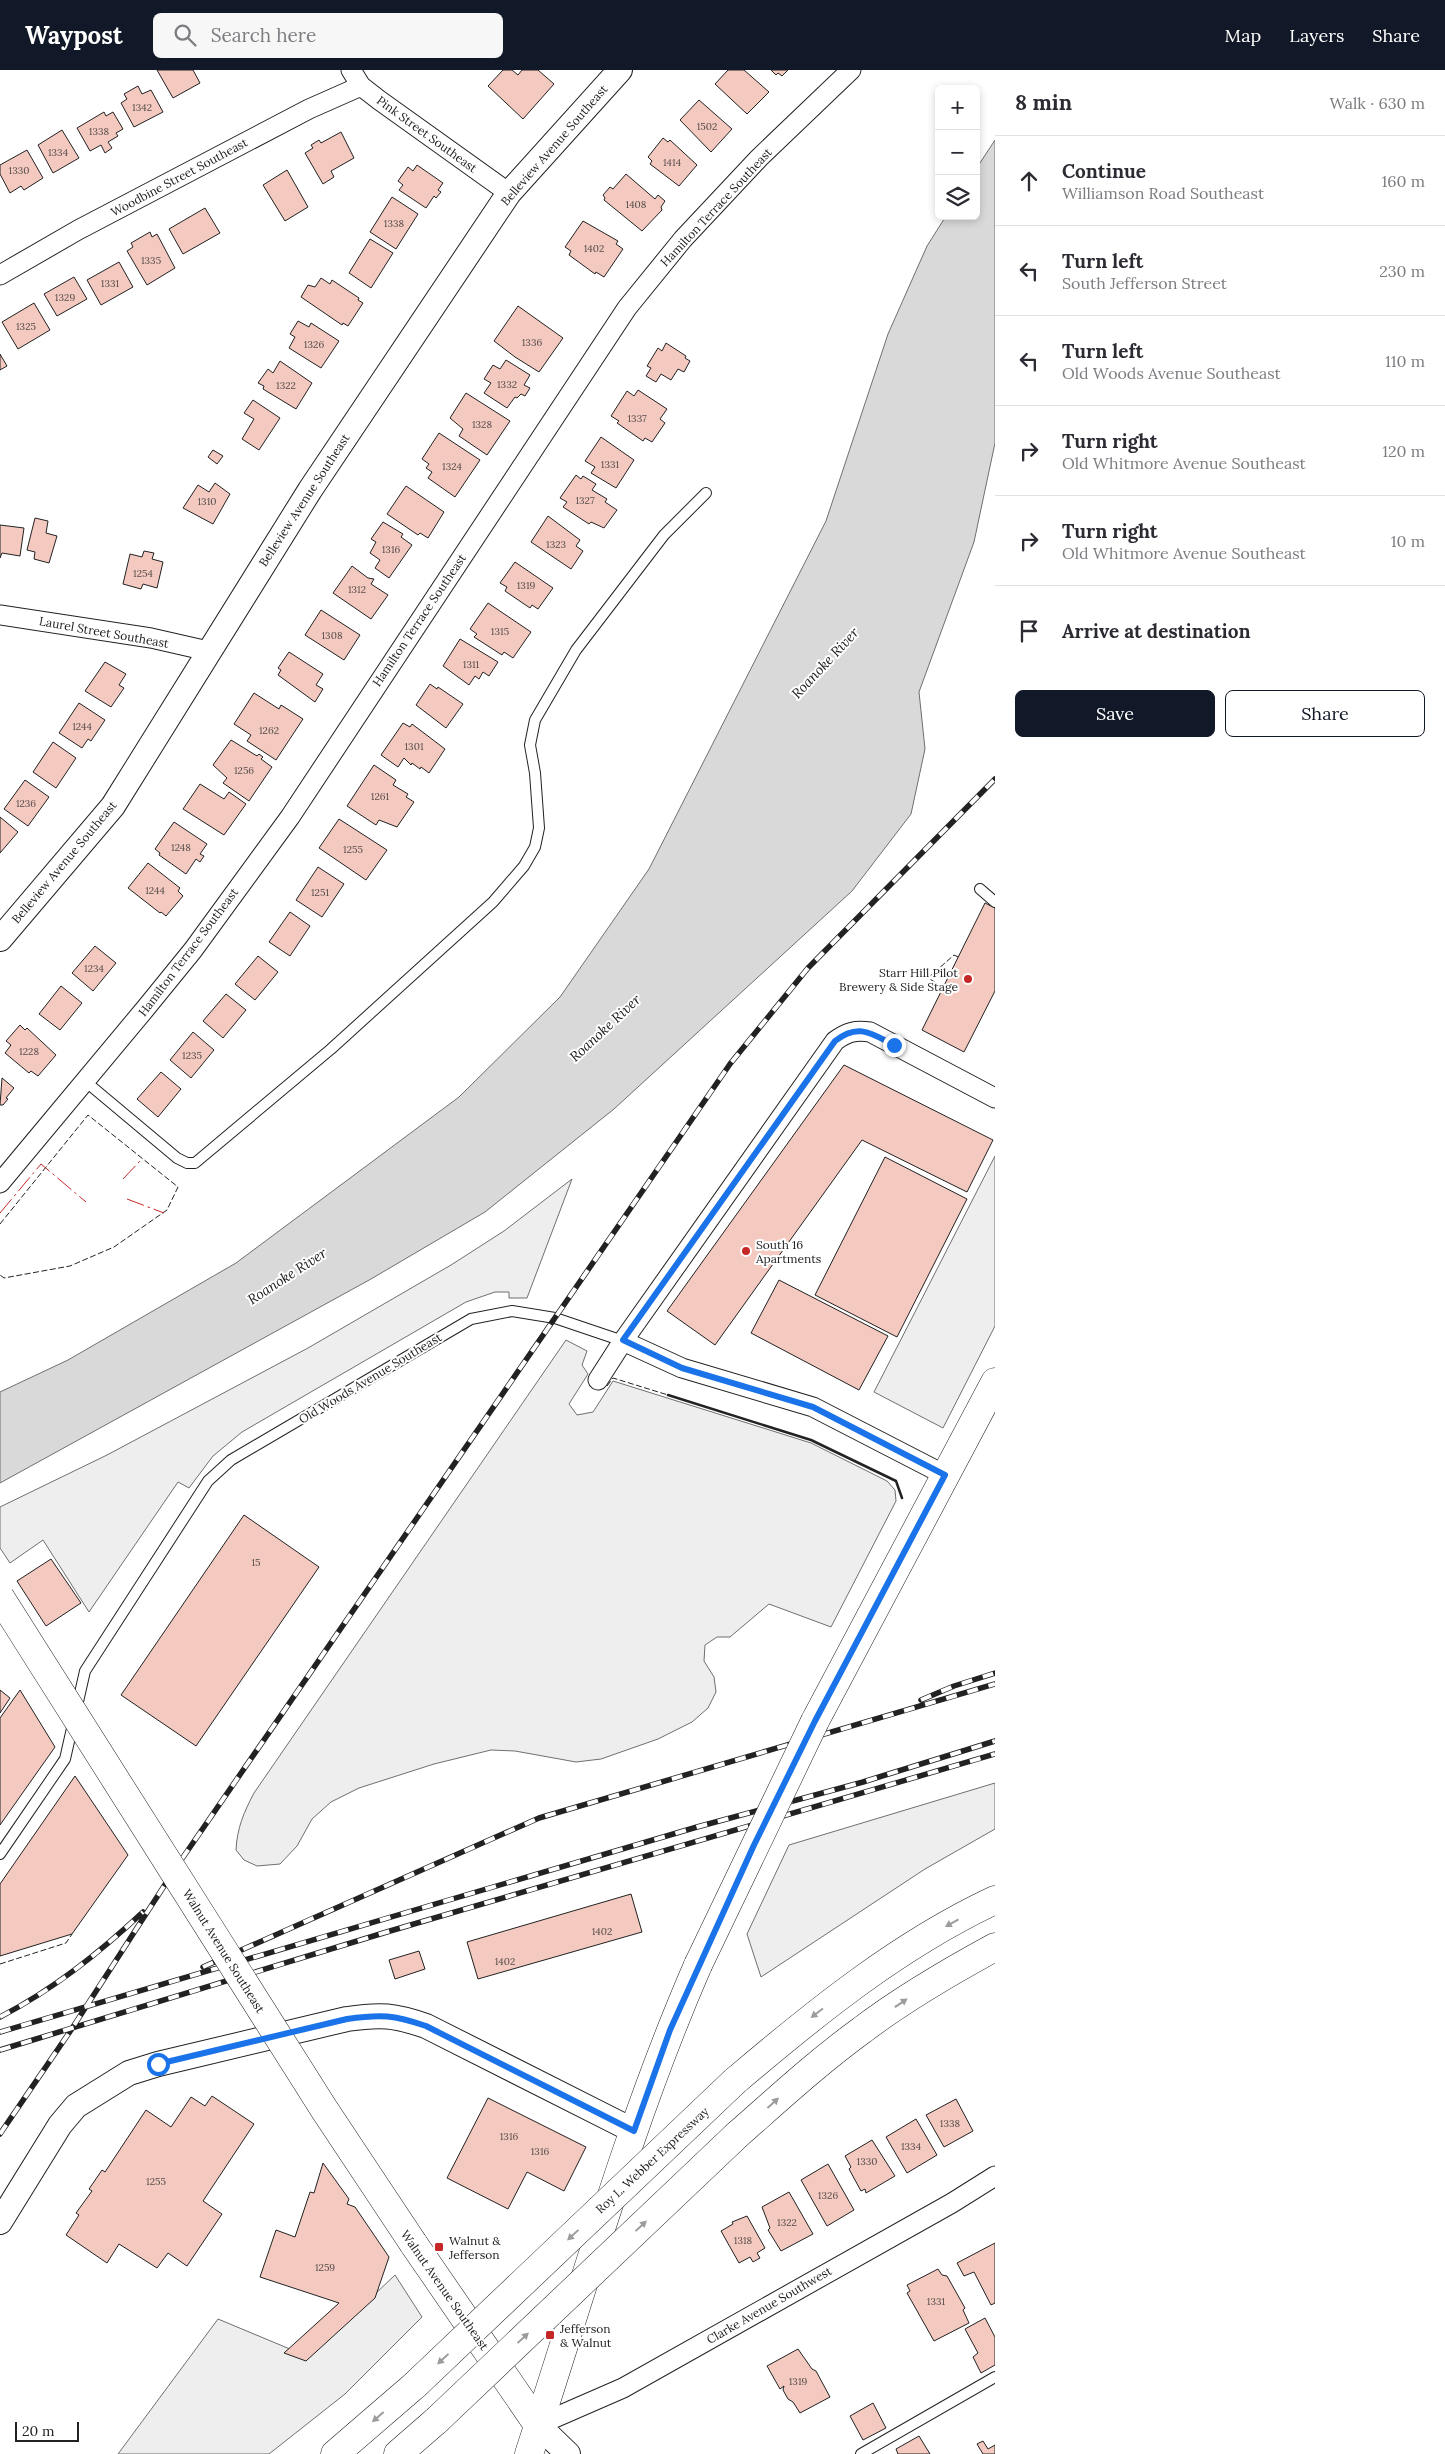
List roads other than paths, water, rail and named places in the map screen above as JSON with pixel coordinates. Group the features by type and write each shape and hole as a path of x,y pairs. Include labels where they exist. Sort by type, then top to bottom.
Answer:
{"main road":[{"path":"528,2454 634,2131 670,2030 698,1964 815,1721 995,1382"},
{"name":"Walnut Avenue Southeast","path":"0,1596 324,2109 538,2425"},
{"name":"Roy L. Webber Expressway","path":"335,2454 415,2385 736,2081 792,2033 846,1992 925,1938 995,1900"},
{"path":"398,2454 437,2420 737,2135 806,2074 863,2029 934,1982 995,1947"}],"street":[{"name":"Pink Street Southeast","path":"351,70 361,86 440,145 509,193"},
{"name":"Hamilton Terrace Southeast","path":"0,1183 193,950 290,817 627,308 683,239 740,178 851,70"},
{"name":"Belleview Avenue Southeast","path":"0,939 114,806 208,651 315,482 509,193 617,71"},
{"name":"Woodbine Street Southeast","path":"0,275 78,230 309,109 361,86"},
{"name":"Laurel Street Southeast","path":"0,615 151,638 208,651"},
{"path":"598,1380 623,1340 835,1041 845,1033 857,1030 870,1032 995,1098"},
{"name":"Old Woods Avenue Southeast","path":"623,1340 682,1368 813,1407 945,1475"},
{"path":"0,2222 60,2124 76,2106 109,2083 129,2073 158,2064 347,2019 372,2016 399,2017 426,2026 634,2131"},
{"name":"Clarke Avenue Southwest","path":"538,2425 623,2388 952,2203 995,2176"},
{"path":"538,2425 568,2454"}],"lane":[{"path":"85,1081 177,1158 187,1163 195,1163 331,1050 493,902 524,866 535,847 539,828 535,773 530,746 535,720 576,650 664,535 706,493"},
{"path":"980,889 995,902"},
{"name":"Old Woods Avenue Southeast","path":"0,1854 65,1759 85,1671 208,1481 231,1460 471,1319 512,1311 555,1318 623,1340"},
{"path":"861,2454 995,2377"}],"water":[{"name":"Roanoke River","path":"995,140 995,443 974,542 919,692 925,749 911,814 852,891 614,1109 485,1212 371,1279 0,1483 0,1392 68,1360 236,1263 459,1097 560,997 649,869 826,521 888,334 927,246 943,220 980,220 980,163"}],"railway":[{"path":"0,2134 71,2030 177,1866 730,1064 808,968 995,779"},
{"path":"921,1700 954,1686 995,1673"},
{"path":"203,1967 539,1818 995,1684"},
{"path":"0,2032 697,1827 863,1782 995,1741"},
{"path":"0,2050 390,1931 995,1754"},
{"path":"0,2017 39,1995 75,1969 110,1942 143,1912"}],"place":[{"name":"Starr Hill Pilot Brewery & Side Stage","path":"968,979"},
{"name":"South 16 Apartments","path":"746,1251"},
{"name":"Walnut & Jefferson","path":"439,2247"},
{"name":"Jefferson & Walnut","path":"550,2335"}]}
